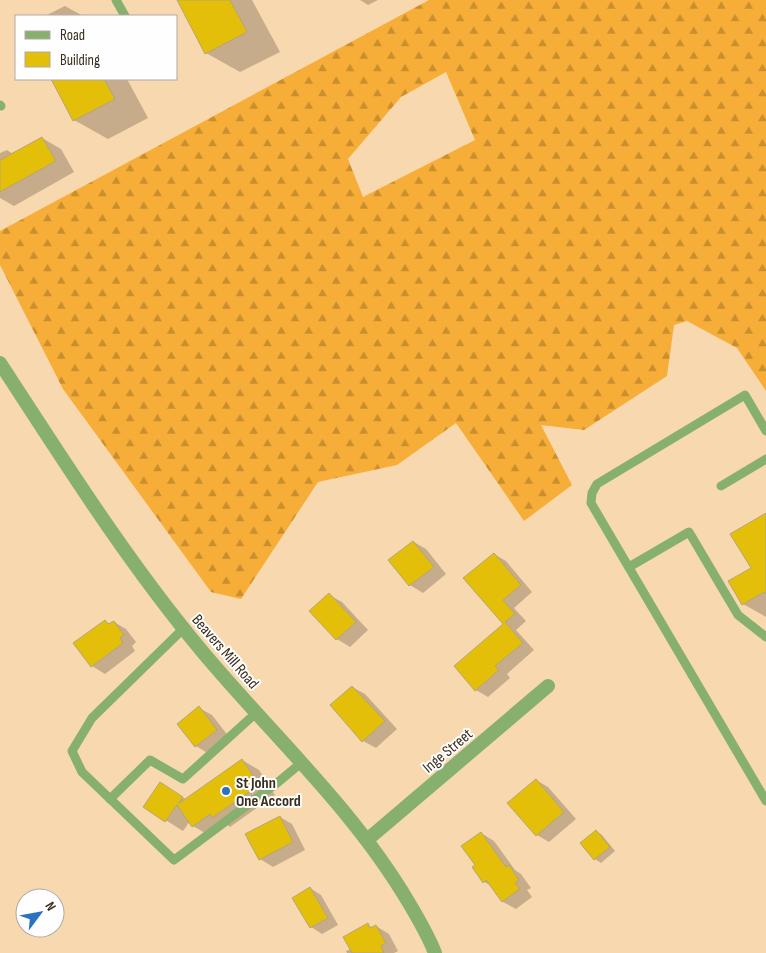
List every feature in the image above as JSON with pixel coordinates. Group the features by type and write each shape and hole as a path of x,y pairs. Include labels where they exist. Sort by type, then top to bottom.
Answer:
{"street":[{"name":"Beavers Mill Road","path":"0,363 134,564 183,628 368,840 397,882 428,936 435,953"},
{"name":"Inge Street","path":"368,840 548,686"}],"lane":[{"path":"116,0 124,15"},
{"path":"766,431 745,395 597,484 592,493 591,503 766,801"},
{"path":"721,486 766,459"},
{"path":"629,567 689,532 738,614 766,637"},
{"path":"183,628 92,718 72,751 82,772 174,860 277,783 301,762"},
{"path":"110,799 150,760 183,779 256,713"}],"green space":[{"path":"429,0 766,0 766,391 737,348 687,321 674,325 667,376 584,430 541,425 572,485 524,521 456,423 397,465 318,482 241,599 211,592 63,389 0,265 0,231","holes":["446,72 475,140 363,197 348,159 401,97"]}],"building":[{"path":"177,0 230,0 247,32 205,54"},
{"path":"52,80 105,80 115,99 73,121"},
{"path":"42,137 56,161 0,192 0,160"},
{"path":"766,513 766,594 764,592 742,605 728,581 751,568 730,534"},
{"path":"413,541 434,567 409,586 388,560"},
{"path":"494,553 521,585 503,600 515,614 505,622 523,643 495,666 499,670 475,691 454,666 503,624 463,578"},
{"path":"329,593 356,622 336,640 309,611"},
{"path":"105,620 108,624 114,621 124,635 120,638 123,643 91,667 73,643"},
{"path":"352,686 385,721 362,742 330,705"},
{"path":"199,706 217,730 195,747 177,724"},
{"path":"242,759 259,785 212,818 210,814 192,827 177,805 165,822 143,807 160,782 183,797 178,804"},
{"path":"536,779 564,812 536,836 507,803"},
{"path":"280,816 293,842 259,860 245,834"},
{"path":"596,830 610,847 594,860 580,843"},
{"path":"481,832 506,867 509,865 519,880 515,883 520,889 502,902 486,880 483,883 472,867 475,865 461,846"},
{"path":"310,887 328,918 310,928 292,898"},
{"path":"368,923 370,928 376,925 386,943 381,946 384,953 352,953 343,937"}],"place":[{"name":"St John One Accord","path":"226,791"}]}
